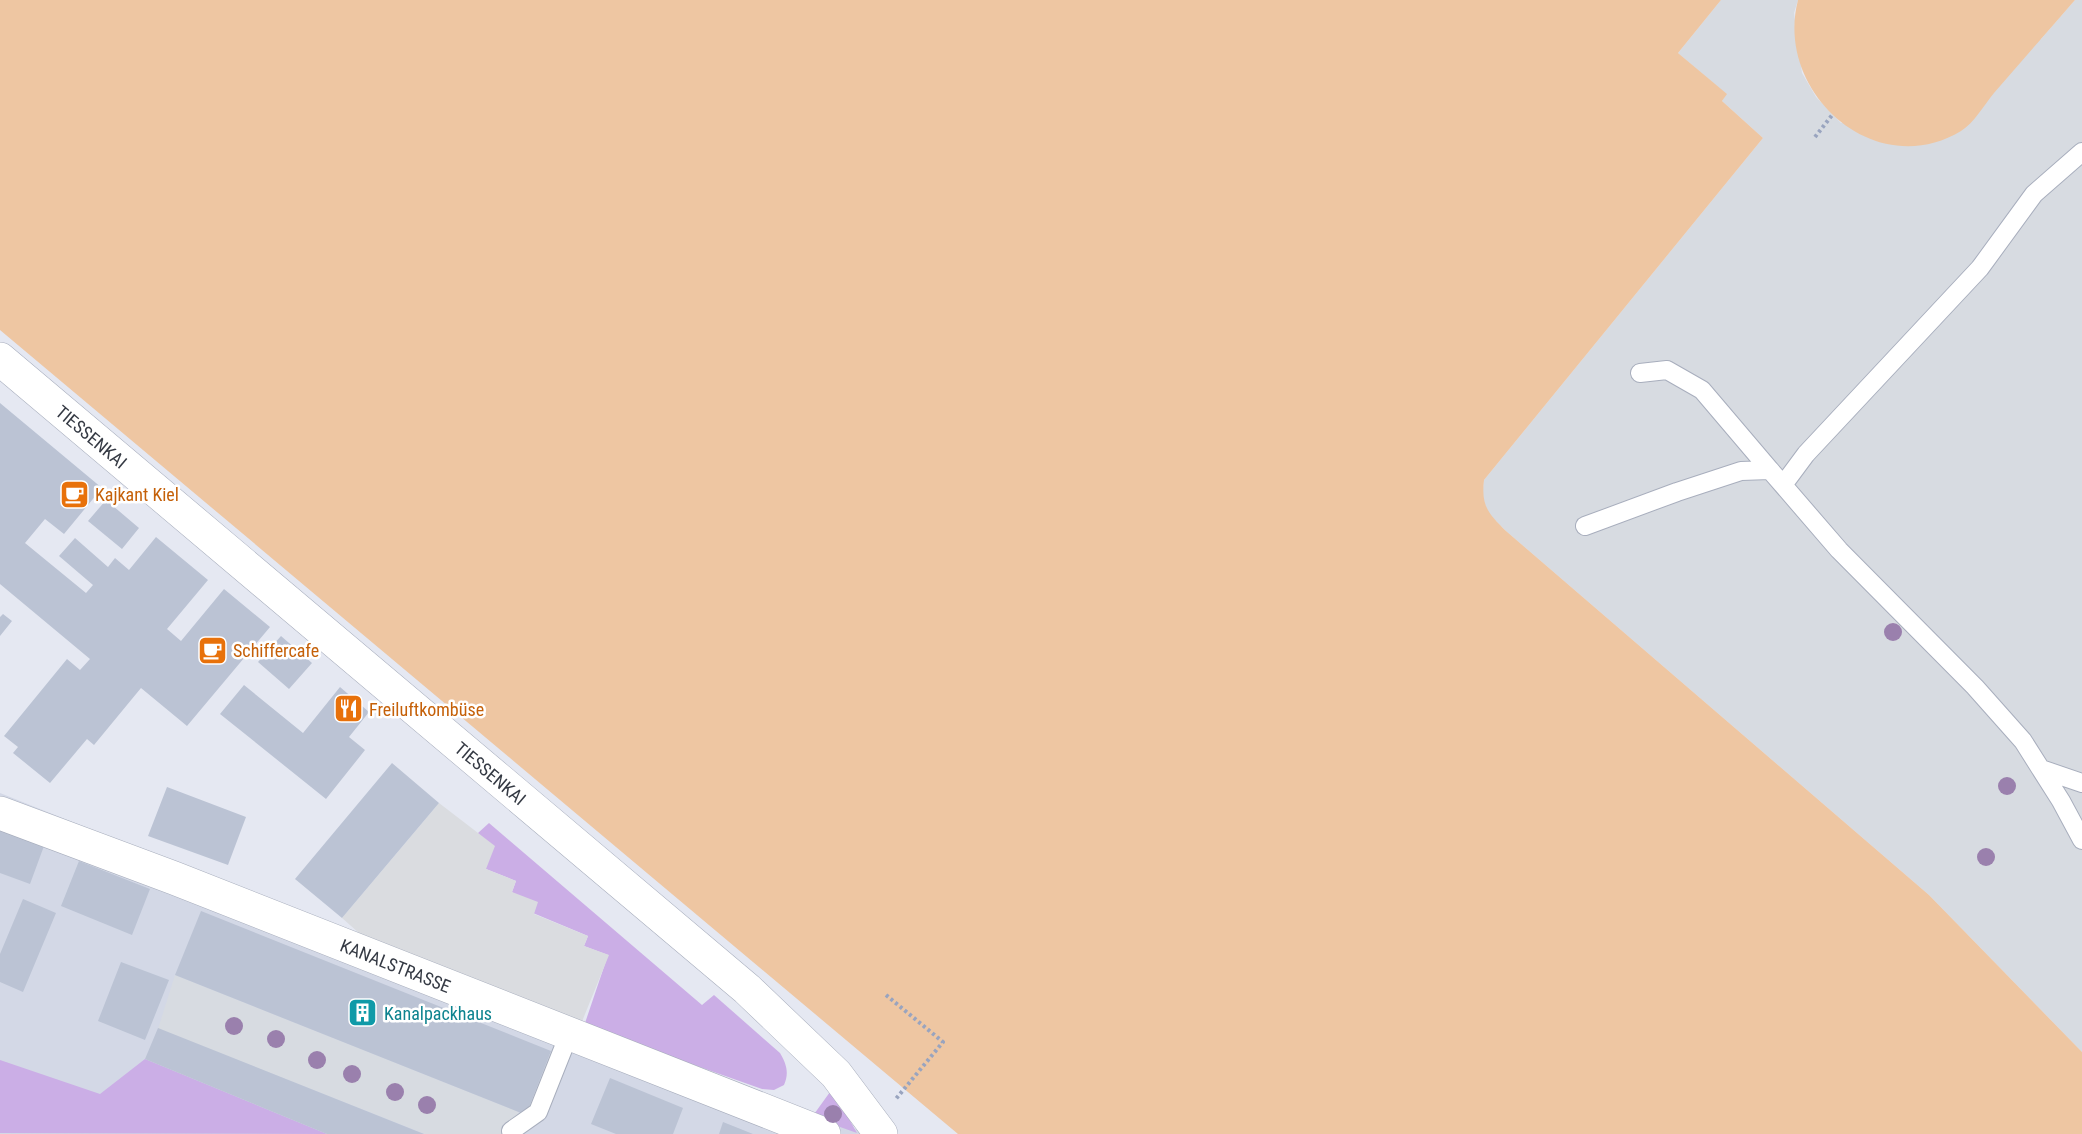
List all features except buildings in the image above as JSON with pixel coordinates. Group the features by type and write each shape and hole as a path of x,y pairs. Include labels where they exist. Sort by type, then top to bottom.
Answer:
{"street":[{"name":"TIESSENKAI","path":"0,360 747,989 836,1074 881,1134"},
{"name":"KANALSTRASSE","path":"0,813 174,878 824,1134"}],"lane":[{"path":"1783,485 1806,453 1980,268 2034,194 2082,152"},
{"path":"1640,373 1667,370 1702,390 1839,550 1975,687 2023,741 2061,801 2082,840"},
{"path":"1586,526 1741,471 1770,470"},
{"path":"2041,769 2082,783"},
{"path":"511,1131 538,1112 569,1034"}],"path":[{"path":"1815,137 1833,114"},
{"path":"886,995 944,1042 894,1101"}],"shaded area":[{"path":"0,0 1721,0 1678,53 1727,94 1722,101 1763,138 1484,480 1485,503 1490,514 1506,531 1929,895 2082,1052 2082,1134 958,1134 0,330"},
{"path":"1721,0 1798,0 1794,13 1802,73 1816,97 1841,123 2041,39 2075,0 2082,0 2082,1052 1929,895 1506,531 1489,514 1482,498 1484,480 1763,138 1722,101 1726,94 1678,53"},
{"path":"1798,0 2075,0 1966,128 1928,144 1896,145 1865,137 1838,119 1816,96 1801,67 1795,34"},
{"path":"0,793 584,1026 868,1134 0,1134"},
{"path":"439,803 495,846 486,869 516,881 512,892 538,902 534,914 588,936 584,946 609,955 581,1024 359,933 342,918"},
{"path":"489,823 702,1005 714,995 780,1053 786,1069 784,1085 774,1090 762,1089 584,1026 608,955 584,946 588,936 533,913 512,892 516,881 486,869 478,833"},
{"path":"175,975 519,1112 510,1134 425,1134 158,1029"},
{"path":"145,1059 327,1134 0,1133 0,1060 100,1094"},
{"path":"830,1092 844,1110 857,1133 812,1117"}],"place":[{"name":"Kajkant Kiel","path":"74,494"},
{"name":"Schiffercafe","path":"212,650"},
{"name":"Freiluftkombüse","path":"348,709"},
{"name":"Kanalpackhaus","path":"363,1013"}]}
